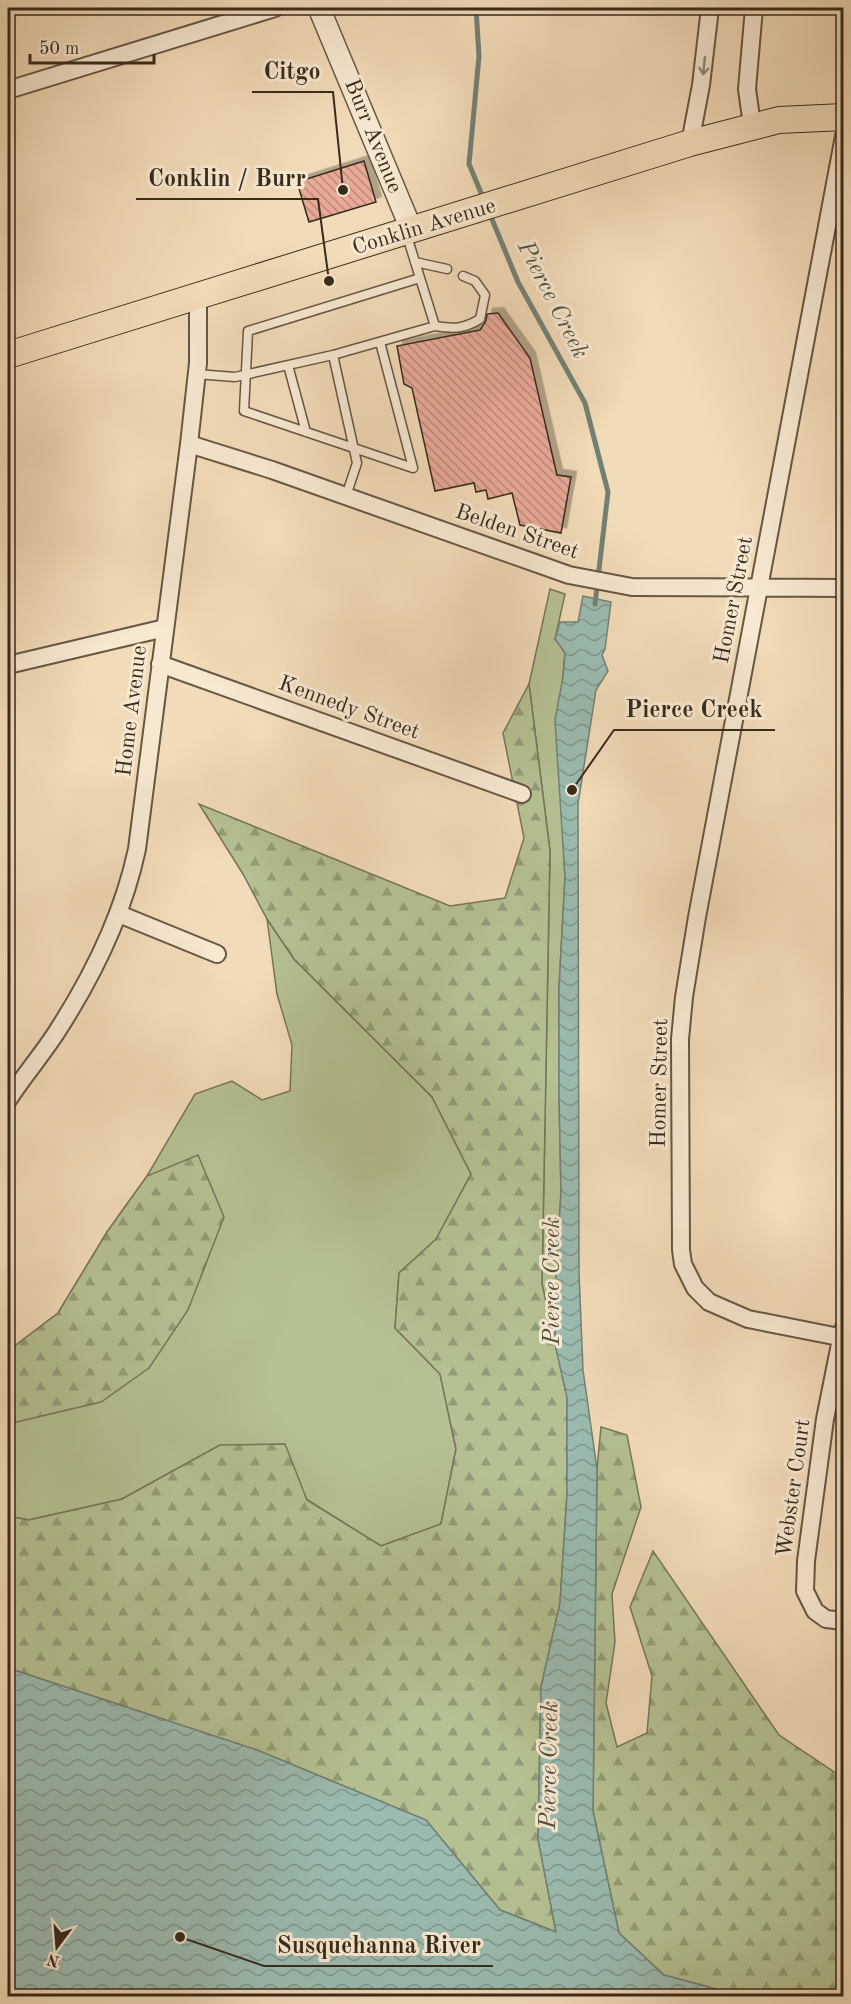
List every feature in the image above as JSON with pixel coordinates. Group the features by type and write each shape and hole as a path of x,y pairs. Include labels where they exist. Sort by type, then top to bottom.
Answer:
{"main road":[{"name":"Conklin Avenue","path":"8,355 752,125 778,120 843,117"}],"street":[{"path":"8,90 275,8"},
{"name":"Burr Avenue","path":"319,8 409,232"},
{"path":"690,143 702,86 710,8"},
{"path":"752,125 747,89 754,8"},
{"name":"Homer Street","path":"843,136 697,917 684,997 680,1039 681,1250 683,1264 695,1287 709,1302 748,1319 843,1335"},
{"name":"Home Avenue","path":"8,1100 56,1033 97,963 119,914 131,877 137,849 189,444 196,374 198,297"},
{"name":"Belden Street","path":"189,444 272,470 568,575 632,587 843,588"},
{"path":"8,665 165,628"},
{"name":"Kennedy Street","path":"160,664 522,794"},
{"path":"119,914 217,954"},
{"name":"Webster Court","path":"843,1335 825,1419 806,1561 805,1591 815,1611 826,1619 843,1621"}],"lane":[{"path":"409,232 415,262 435,326"},
{"path":"415,262 447,269"},
{"path":"196,374 235,377 333,354 435,326 451,329 467,327 480,319 485,295 475,281 464,276"},
{"path":"380,342 413,468 244,411 248,331 420,278"},
{"path":"333,354 357,463 346,496"},
{"path":"288,365 306,432"}],"green space":[{"path":"550,589 565,594 555,639 565,652 562,811 565,877 559,988 561,1192 555,1344 542,1284 550,851 529,684"},
{"path":"529,684 550,851 542,1284 567,1397 567,1494 560,1603 541,1687 538,1839 556,1932 500,1910 426,1820 257,1750 8,1668 8,1516 29,1520 122,1499 220,1445 285,1444 307,1500 381,1546 441,1524 456,1449 440,1374 395,1328 399,1273 436,1239 471,1174 432,1097 294,959 267,919 243,874 199,804 450,906 505,898 524,838 503,733"},
{"path":"267,919 294,959 432,1097 471,1174 436,1240 399,1273 395,1328 440,1374 456,1449 441,1524 381,1546 220,1445 122,1499 29,1520 8,1516 8,1351 58,1313 107,1232 147,1176 195,1094 232,1081 262,1100 290,1091 292,1045 277,994"},
{"path":"198,1155 224,1217 188,1310 149,1368 101,1402 8,1424 8,1351 58,1313 107,1232 147,1176"},
{"path":"601,1427 627,1435 641,1507 612,1594 615,1642 606,1703 617,1747 647,1733 652,1676 630,1607 653,1551 779,1735 843,1778 843,1996 742,1996 664,1975 619,1933 593,1811 597,1469"}],"water":[{"path":"583,596 611,602 605,649 602,655 608,671 596,690 578,804 579,1272 583,1370 597,1469 593,1811 619,1933 664,1975 742,1996 8,1996 8,1668 257,1750 426,1820 500,1910 556,1932 538,1839 541,1687 560,1603 567,1494 567,1397 555,1344 561,1192 559,988 565,877 555,720 565,653 555,639 560,622 578,622"}],"building":[{"path":"364,161 376,202 309,222 297,182"},
{"path":"498,313 530,358 557,475 571,477 561,533 520,525 512,493 488,499 486,490 476,492 474,483 435,491 412,388 404,384 397,346 480,330 486,321 487,314"}],"waterway":[{"name":"Pierce Creek","path":"476,8 479,56 469,164 484,200"},
{"name":"Pierce Creek","path":"489,212 518,282 585,403 608,492 595,604"}],"place":[{"name":"Citgo","path":"343,190"},
{"name":"Conklin / Burr","path":"329,281"},
{"name":"Pierce Creek","path":"572,790"},
{"name":"Susquehanna River","path":"180,1937"}]}
